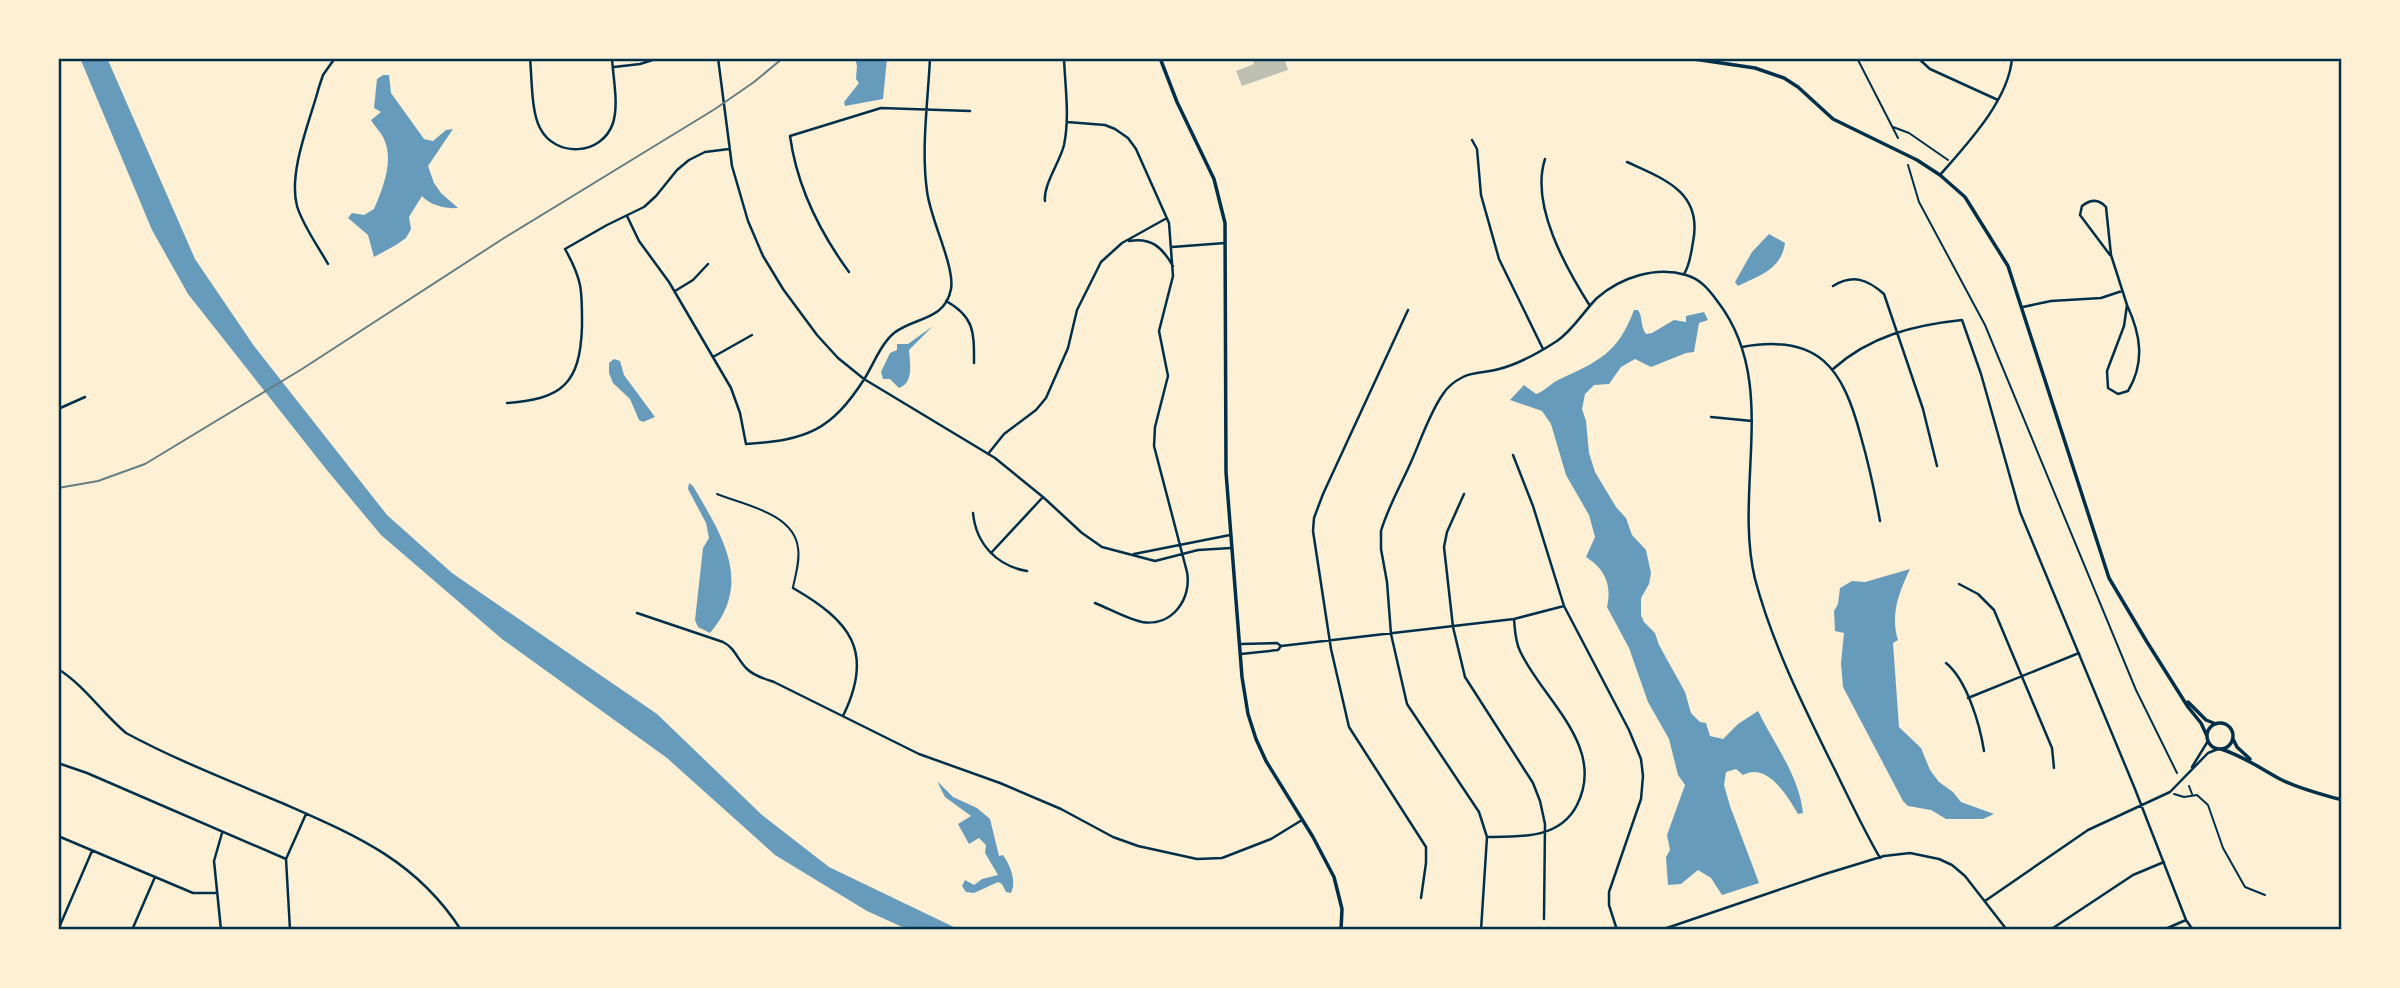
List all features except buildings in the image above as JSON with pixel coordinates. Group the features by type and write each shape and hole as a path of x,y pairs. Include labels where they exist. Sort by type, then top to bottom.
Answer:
{"street":[{"path":"328,264 299,212 295,188 321,82 335,58"},
{"path":"530,58 536,115 540,128 554,144 572,150 597,144 612,127 615,112 612,58"},
{"path":"613,67 640,64 659,58"},
{"path":"718,58 729,149 744,211 774,274 817,335 838,358 864,379 988,454 1043,497 1095,543 1117,553 1155,561 1198,550 1231,548"},
{"path":"627,216 639,241 675,291 735,398 746,444 787,440 810,433 838,413 895,332 931,317 946,301 951,288 951,278 932,216 926,184 930,58"},
{"path":"1045,201 1045,191 1062,152 1067,122 1064,58"},
{"path":"1160,58 1213,180 1224,214 1226,472 1248,714 1266,761 1326,859 1338,887 1342,909 1341,930"},
{"path":"1687,58 1748,66 1774,74 1798,87 1839,122 1906,153 1940,175 1965,197 2008,265 2109,578 2147,642 2208,738 2220,749 2311,792 2342,800"},
{"path":"1918,58 1930,69 1998,100"},
{"path":"1940,175 1998,100 2008,82 2012,58"},
{"path":"849,272 829,245 811,210 795,165 790,136 881,108 970,111"},
{"path":"1067,122 1105,125 1128,138 1136,149 1167,218 1172,247 1172,283 1159,324 1168,376 1155,427 1154,446 1188,578 1187,593 1180,607 1169,617 1159,621 1143,622 1096,603"},
{"path":"1472,140 1477,149 1481,195 1499,260 1542,349"},
{"path":"507,403 544,397 560,389 571,376 581,352 582,290 578,272 565,249 651,202 677,170 689,160 705,152 729,149"},
{"path":"1545,159 1541,180 1550,229 1590,306"},
{"path":"1627,162 1672,183 1690,205 1694,236 1684,274"},
{"path":"2110,255 2080,215 2082,206 2090,201 2099,201 2106,207 2111,255 2122,291 2127,305 2139,344 2139,368 2128,391 2118,394 2108,388 2106,377 2124,326 2127,305"},
{"path":"988,454 1004,434 1036,410 1046,398 1061,367 1077,310 1096,270 1108,255 1126,241 1167,218"},
{"path":"1126,241 1139,239 1154,243 1173,267"},
{"path":"1172,247 1226,243"},
{"path":"675,291 693,280 708,264"},
{"path":"1481,930 1487,837 1479,812 1409,708 1391,634 1381,531 1440,398 1450,385 1462,377 1503,368 1542,349 1570,331 1590,306 1608,290 1634,276 1662,272 1684,274 1709,289 1729,317 1741,347 1751,398 1748,522 1751,560 1756,581 1800,701 1880,858"},
{"path":"1833,286 1844,279 1860,280 1875,287 1889,303 1923,409 1937,466"},
{"path":"2023,307 2051,301 2101,298 2122,291"},
{"path":"946,301 961,310 971,325 974,363"},
{"path":"1408,310 1314,518 1313,531 1329,640 1345,715 1353,736 1426,847 1421,898"},
{"path":"1833,369 1847,357 1897,331 1962,320 2020,512 2186,920 2193,930"},
{"path":"713,357 752,335"},
{"path":"1741,347 1765,343 1794,345 1821,359 1833,369 1849,397 1858,424 1880,521"},
{"path":"58,409 85,397"},
{"path":"1711,417 1752,421"},
{"path":"1513,455 1533,506 1564,606 1640,754 1641,799 1609,892 1609,905 1617,930"},
{"path":"1464,494 1447,532 1444,547 1453,627 1465,677 1533,783 1544,815 1544,919"},
{"path":"990,553 1043,497"},
{"path":"973,513 979,537 990,553 1010,566 1027,571"},
{"path":"1131,555 1230,535"},
{"path":"1959,584 1978,594 1994,610 2052,748 2054,768"},
{"path":"793,588 818,602 835,616 853,644 857,665 856,682 843,716"},
{"path":"1240,643 1277,643 1281,646 1453,627 1514,619 1564,606"},
{"path":"637,613 723,642 734,649 747,669 755,675 919,754 1000,783 1061,809 1113,837 1156,851 1197,859 1222,858 1271,839 1302,820"},
{"path":"1487,837 1545,832 1559,826 1576,808 1583,789 1584,763 1575,736 1519,650 1514,619"},
{"path":"1241,654 1278,650 1281,646"},
{"path":"1968,698 2079,653"},
{"path":"1946,663 1955,670 1968,698 1982,733 1984,751"},
{"path":"58,669 81,687 110,720 126,733 350,833 394,859 433,893 461,930"},
{"path":"1985,901 2088,830 2169,792 2208,753 2229,745 2232,732 2227,726 2206,720 2186,701"},
{"path":"2189,773 2208,738 2210,728 2216,724"},
{"path":"2232,738 2237,747 2254,763"},
{"path":"58,763 88,773 286,859"},
{"path":"290,930 286,859 306,814"},
{"path":"221,930 214,861 223,832"},
{"path":"58,836 193,893 217,893"},
{"path":"58,930 92,851"},
{"path":"1661,930 1825,874 1880,858 1910,853 1952,865 1965,876 2007,930"},
{"path":"2050,930 2133,875 2164,862"},
{"path":"132,930 155,877"},
{"path":"2163,930 2186,920"}],"lane":[{"path":"717,494 785,523 798,544 799,556 793,588"}],"path":[{"path":"1857,58 1898,138"},
{"path":"1892,127 1909,133 1951,162"},
{"path":"1908,165 1919,202 1985,325 2136,690 2177,773"},
{"path":"2189,786 2192,795"},
{"path":"2174,794 2201,797 2208,805 2223,848 2245,887 2266,895"}],"water":[{"path":"80,58 107,58 195,259 254,346 387,515 452,573 657,714 762,815 829,867 960,930 909,930 867,911 775,855 667,758 502,639 381,535 188,294 152,230"},
{"path":"855,58 887,58 883,99 845,106 844,102 859,83 856,79"},
{"path":"389,75 391,93 424,139 433,141 446,130 453,129 428,166 441,193 458,208 438,206 422,196 409,217 411,229 406,238 374,257 368,235 348,218 352,213 364,215 374,209 386,174 387,147 383,136 371,120 381,112 374,108 377,79"},
{"path":"1769,234 1785,243 1779,260 1761,275 1738,286 1735,282 1752,252"},
{"path":"1634,310 1640,313 1646,334 1674,320 1686,322 1686,316 1704,312 1708,320 1699,323 1694,352 1651,367 1635,359 1621,367 1609,384 1594,385 1585,394 1582,409 1595,472 1616,507 1626,518 1632,535 1646,550 1651,573 1649,584 1641,598 1641,615 1655,633 1685,692 1691,713 1700,722 1706,723 1710,736 1723,739 1738,724 1758,711 1791,773 1801,799 1803,813 1798,814 1782,790 1768,777 1752,772 1743,775 1736,769 1726,772 1724,785 1730,806 1759,883 1722,895 1711,878 1698,870 1681,884 1668,885 1666,857 1670,850 1667,835 1685,785 1678,775 1669,739 1648,702 1629,648 1607,607 1609,592 1606,578 1586,557 1595,537 1589,515 1566,475 1551,424 1542,411 1510,400 1524,385 1536,394 1606,354 1628,325"},
{"path":"933,326 909,350 910,372 907,382 899,388 890,379 883,379 881,372 890,353 897,350 897,344 908,344"},
{"path":"614,359 620,361 624,375 655,417 643,422 639,420 630,399 613,383 609,363"},
{"path":"689,483 714,522 728,558 731,577 730,595 723,614 710,633 698,627 695,620 703,548 709,538 706,523 688,489"},
{"path":"1910,569 1895,613 1898,640 1893,643 1899,727 1921,748 1930,770 1939,782 1961,802 1994,814 1983,819 1946,819 1931,810 1908,806 1843,687 1841,663 1844,633 1835,631 1834,611 1838,604 1840,588 1852,581 1865,582"},
{"path":"937,781 953,797 977,808 990,819 999,856 1003,855 1012,873 1011,893 1006,892 998,882 974,893 966,892 962,886 965,880 974,885 982,879 998,875 985,853 986,845 979,838 969,844 958,824 971,816 945,797"}],"railway":[{"path":"58,488 98,481 145,464 302,369 504,238 715,109 783,58"}]}
